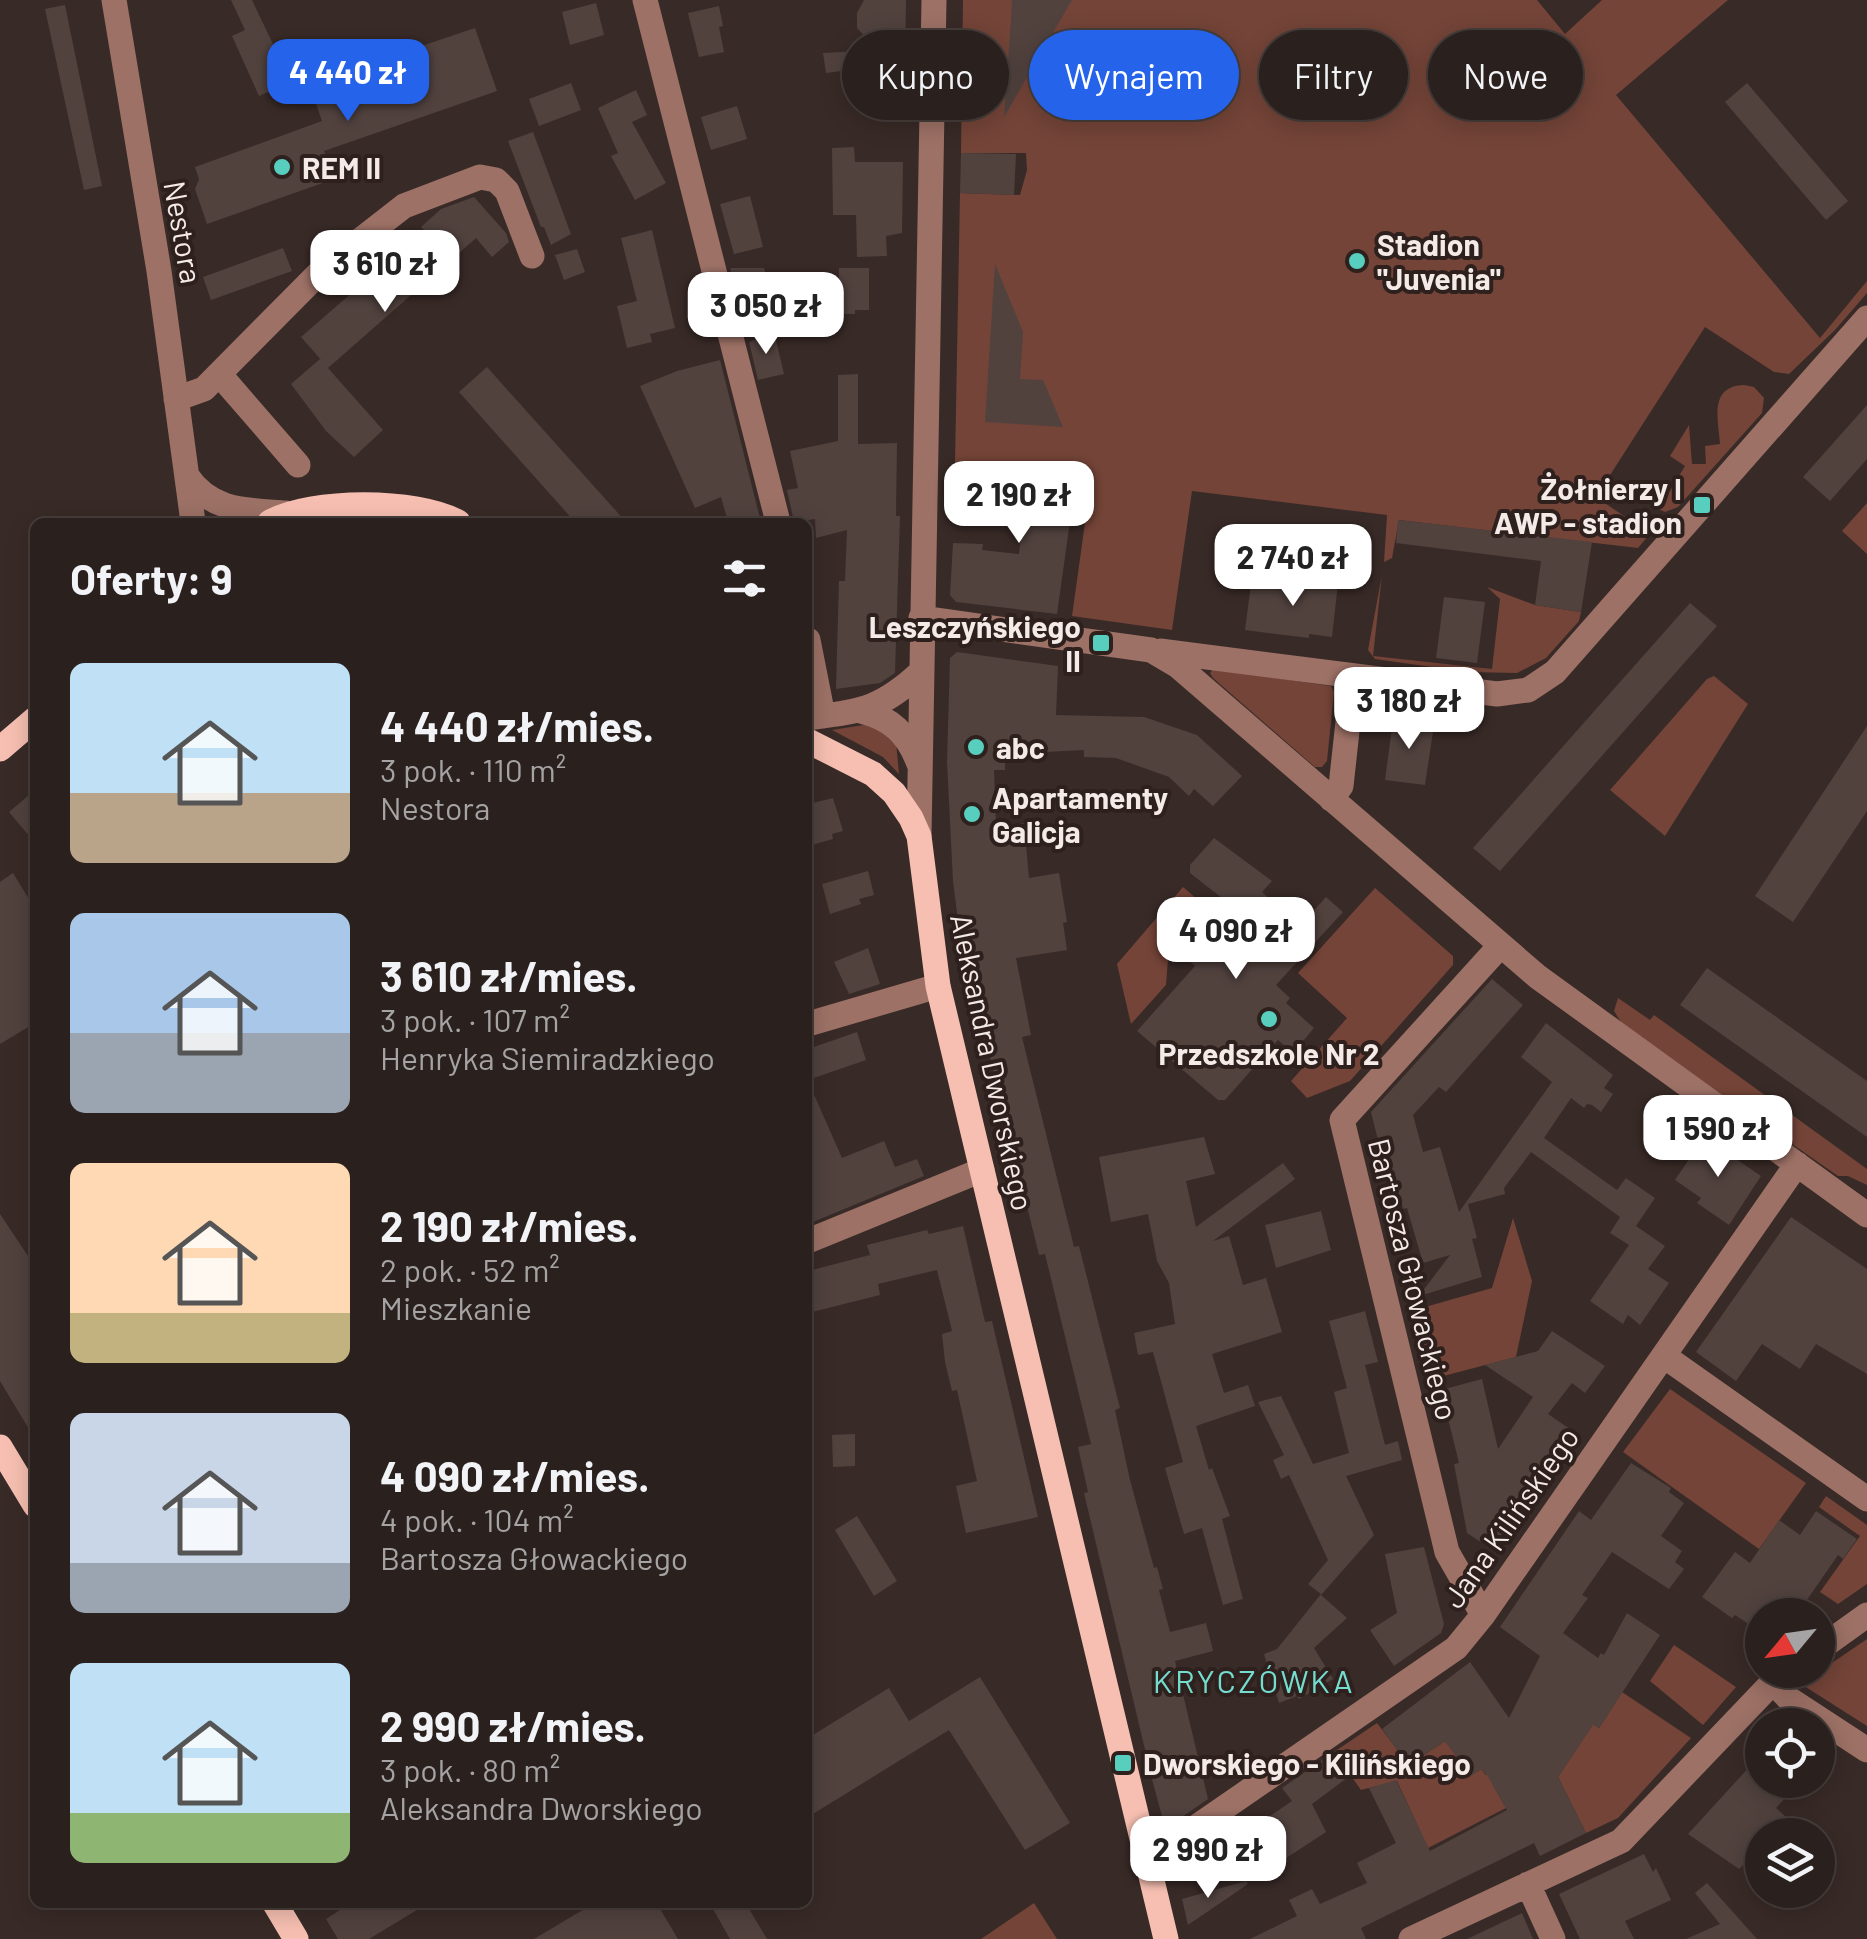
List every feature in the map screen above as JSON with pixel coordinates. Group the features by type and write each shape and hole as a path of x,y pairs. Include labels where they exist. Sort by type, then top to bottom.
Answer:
{"main road":[{"path":"278,518 382,505 440,513 450,518"},
{"path":"0,750 30,723"},
{"path":"812,743 873,774 894,793 918,836"},
{"name":"Aleksandra Dworskiego","path":"918,836 938,986 1166,1939"},
{"path":"0,1447 30,1497"},
{"path":"278,1908 296,1939"}],"street":[{"name":"Nestora","path":"114,0 193,518"},
{"path":"645,0 777,518"},
{"name":"Aleksandra Dworskiego","path":"918,836 934,0"},
{"path":"176,399 204,390 322,270 404,206 480,177 496,180 507,191 532,256"},
{"path":"920,618 1497,694 1528,690 1555,672 1867,318"},
{"path":"220,375 298,466"},
{"path":"187,476 196,490 224,508 278,518"},
{"path":"1151,650 1178,666 1500,946 1592,1018 1867,1215"},
{"path":"812,684 815,717 861,711 888,701 921,672"},
{"path":"1331,798 1341,786 1353,676"},
{"path":"861,711 882,716 894,724 906,738 920,769"},
{"name":"Bartosza Głowackiego","path":"1483,1615 1447,1552 1342,1120 1500,946"},
{"path":"812,1023 938,986"},
{"name":"Jana Kilińskiego","path":"1147,1862 1456,1648 1483,1615 1797,1164"},
{"path":"812,1239 982,1170"},
{"path":"1664,1356 1867,1499"},
{"path":"1835,1638 1867,1615"},
{"path":"1412,1939 1620,1842 1770,1688"},
{"path":"1785,1688 1788,1699 1867,1750"},
{"path":"1528,1884 1553,1939"}],"shaded area":[{"name":"Stadion \"Juvenia\"","path":"963,0 1537,0 1562,30 1428,30 1428,120 1583,120 1583,30 1569,30 1602,0 1728,0 1616,95 1820,338 1867,281 1867,293 1789,374 1774,372 1705,327 1596,497 1646,531 1648,536 1638,548 1399,520 1392,558 1384,562 1387,515 1192,491 1172,630 1072,616 1091,480 955,463 960,193 1020,195 1027,170 1026,153 961,153 961,120 1009,120 1009,30 963,30"},
{"path":"1744,385 1754,387 1764,398 1762,413 1678,507 1665,512 1656,507 1650,496 1651,486 1654,481 1670,491 1685,466 1670,456 1689,425 1692,464 1706,464 1705,446 1720,444 1720,398 1725,391"},
{"path":"1867,503 1867,554 1842,531"},
{"path":"1382,575 1373,656 1492,669 1500,599 1487,587 1535,605 1581,612 1579,621 1546,658 1517,673 1467,672 1375,659 1368,650"},
{"path":"1213,669 1331,686 1334,692 1327,761 1322,767 1315,767 1213,678"},
{"path":"1714,676 1748,704 1665,836 1610,790 1707,679"},
{"path":"870,724 896,742 899,774 883,757 832,730"},
{"path":"1183,887 1205,906 1169,946 1166,985 1131,1024 1117,964"},
{"path":"1375,888 1453,956 1453,965 1350,1081 1307,1098 1291,1081 1347,1018 1298,973"},
{"path":"1618,998 1650,1020 1654,1015 1867,1169 1867,1185 1838,1176 1624,1027 1614,1011"},
{"path":"1513,1218 1532,1281 1516,1357 1428,1380 1411,1311 1492,1288"},
{"path":"1670,1389 1806,1483 1759,1549 1623,1452"},
{"path":"1826,1496 1867,1525 1867,1584 1838,1604 1835,1598 1820,1592 1860,1536 1819,1507"},
{"path":"1867,1639 1867,1726 1807,1688 1835,1688 1835,1661"},
{"path":"1674,1645 1736,1687 1703,1725 1650,1681"},
{"path":"1622,1692 1691,1738 1618,1818 1586,1833 1558,1777 1593,1724 1599,1728"},
{"path":"1377,1723 1409,1765 1445,1741 1471,1775 1481,1769 1486,1775 1492,1772 1493,1785 1506,1808 1428,1848 1397,1781 1361,1790 1334,1752"},
{"path":"1034,1903 1057,1939 981,1939"}],"building":[{"path":"231,0 252,0 291,82 259,96 232,36 245,30"},
{"path":"864,0 906,0 906,30 859,30 857,13"},
{"path":"1012,0 1072,0 1055,30 1029,30 1029,74 1009,108 1009,47"},
{"path":"596,3 604,35 570,45 562,12"},
{"path":"65,5 102,186 84,190 45,9"},
{"path":"719,6 724,52 699,57 688,13"},
{"path":"475,28 497,91 324,151 334,179 207,224 195,189 199,179 195,167 322,121 316,104 357,89 350,70"},
{"path":"842,52 842,71 826,73 823,53"},
{"path":"571,83 581,110 539,126 529,99"},
{"path":"1747,83 1848,201 1826,220 1725,102"},
{"path":"636,90 647,115 632,122 666,183 635,200 611,156 618,153 598,108"},
{"path":"737,106 747,139 711,150 701,117"},
{"path":"533,132 571,234 551,245 508,141"},
{"path":"854,147 855,162 903,162 902,233 886,236 887,256 857,257 856,215 833,215 832,148"},
{"path":"961,153 1016,154 1014,195 960,193"},
{"path":"750,196 763,247 734,254 720,204"},
{"path":"474,197 506,233 509,242 492,257 476,238 328,368 383,430 354,457 326,431 291,384 320,359 323,362 301,337 424,230 421,227 441,209"},
{"path":"652,230 675,328 650,334 652,342 627,348 617,306 637,301 621,238"},
{"path":"283,248 292,271 211,300 203,277"},
{"path":"577,249 585,272 564,280 555,255"},
{"path":"995,264 1023,332 1020,379 1043,380 1063,427 985,422"},
{"path":"730,268 764,268 771,293 833,285 839,282 839,268 869,268 869,310 816,314 818,331 782,337 774,312 743,319"},
{"path":"774,332 784,374 758,380 749,342"},
{"path":"720,360 760,518 727,518 721,497 695,508 640,386"},
{"path":"487,367 622,518 571,518 459,392"},
{"path":"858,374 858,444 897,443 896,516 900,516 895,673 880,683 836,689 839,581 845,581 847,530 816,538 815,519 793,518 787,490 798,488 790,451 838,441 838,375"},
{"path":"1867,405 1867,459 1830,501 1803,477"},
{"path":"984,465 1076,478 1057,614 956,602 950,595 953,543 983,544 982,550 1019,554 1025,502 980,497"},
{"path":"1398,520 1592,542 1581,612 1535,605 1541,561 1396,543"},
{"path":"1305,578 1338,583 1332,637 1245,630 1251,584 1304,590"},
{"path":"1444,597 1485,602 1477,663 1436,658"},
{"path":"1690,603 1717,626 1500,871 1473,848"},
{"path":"957,652 1058,666 1056,715 1144,717 1197,735 1242,776 1213,806 1194,789 1189,796 1169,777 1116,758 1084,757 1084,750 1005,754 1005,770 994,770 996,825 1024,823 1029,878 1059,873 1067,950 1016,958 1031,1035 1022,1037 1074,1247 1079,1246 1120,1408 1115,1410 1130,1480 1163,1589 1159,1590 1170,1632 1206,1623 1213,1651 1175,1661 1208,1799 1172,1824 1163,1820 1152,1779 1084,1493 1088,1492 1078,1447 1091,1444 1045,1254 1039,1255 987,1045 983,1046 966,983 953,881 947,762 950,658"},
{"path":"1393,720 1434,725 1425,785 1385,780"},
{"path":"1867,726 1867,811 1793,922 1755,896"},
{"path":"30,794 30,837 9,812"},
{"path":"833,798 843,831 832,834 833,839 812,845 812,803"},
{"path":"1214,838 1272,881 1262,892 1300,926 1326,897 1343,912 1276,985 1290,998 1286,1003 1314,1028 1293,1053 1278,1040 1225,1100 1218,1100 1137,1031 1195,966 1178,951 1199,927 1229,953 1255,924 1190,873 1190,865"},
{"path":"868,871 874,895 859,899 861,904 830,914 822,884"},
{"path":"13,873 30,901 30,1026 0,1044 0,882"},
{"path":"868,948 880,984 849,994 834,962"},
{"path":"1707,968 1867,1081 1867,1137 1680,1005"},
{"path":"1492,979 1523,1005 1446,1092 1439,1087 1413,1115 1423,1152 1440,1147 1459,1212 1552,1082 1521,1057 1546,1023 1613,1075 1604,1088 1613,1094 1601,1112 1592,1105 1584,1108 1571,1098 1544,1138 1617,1190 1626,1178 1655,1198 1636,1226 1665,1246 1648,1269 1669,1283 1640,1325 1628,1315 1623,1324 1590,1301 1629,1245 1610,1233 1620,1217 1531,1152 1504,1188 1505,1194 1468,1204 1482,1277 1419,1296 1450,1255 1423,1263 1407,1208 1403,1209 1400,1196 1393,1198 1387,1176 1393,1174 1386,1138 1378,1140 1371,1112"},
{"path":"857,1032 866,1060 812,1079 812,1048"},
{"path":"812,1090 842,1158 884,1141 895,1167 917,1159 924,1176 812,1222"},
{"path":"1204,1137 1215,1174 1186,1181 1196,1227 1283,1163 1295,1179 1213,1241 1229,1236 1243,1285 1266,1278 1282,1332 1212,1354 1224,1393 1248,1385 1255,1406 1196,1426 1209,1470 1212,1468 1230,1516 1222,1519 1243,1599 1223,1605 1202,1528 1184,1534 1165,1468 1183,1462 1153,1352 1138,1355 1134,1333 1175,1324 1169,1283 1157,1261 1148,1214 1111,1222 1099,1157"},
{"path":"1704,1137 1761,1176 1729,1225 1697,1203 1701,1198 1675,1180"},
{"path":"1321,1211 1331,1250 1276,1268 1265,1225"},
{"path":"0,1214 30,1254 30,1431 0,1381"},
{"path":"1791,1217 1867,1269 1867,1374 1816,1344 1800,1369 1762,1344 1736,1381 1696,1352"},
{"path":"963,1226 985,1322 992,1321 1038,1517 966,1533 956,1486 977,1481 957,1390 952,1391 945,1362 942,1334 952,1331 937,1270 878,1284 880,1295 812,1312 812,1270 870,1255 867,1245 927,1230 929,1234"},
{"path":"1365,1311 1378,1362 1365,1365 1385,1445 1398,1441 1402,1460 1346,1476 1374,1535 1321,1595 1347,1618 1314,1648 1333,1679 1299,1699 1297,1696 1279,1703 1264,1654 1277,1649 1321,1594 1308,1584 1328,1560 1289,1475 1281,1479 1273,1460 1284,1455 1258,1402 1281,1396 1313,1464 1349,1453 1334,1392 1347,1388 1329,1321"},
{"path":"1552,1331 1605,1366 1585,1393 1572,1383 1548,1414 1580,1436 1496,1552 1467,1533 1454,1464 1459,1463 1441,1390 1482,1379 1498,1449 1533,1397 1485,1365 1538,1351"},
{"path":"855,1434 855,1466 833,1467 832,1435"},
{"path":"1631,1463 1671,1488 1669,1492 1684,1503 1661,1536 1682,1551 1675,1562 1684,1569 1669,1589 1612,1552 1582,1595 1588,1598 1563,1633 1598,1658 1601,1653 1604,1655 1627,1613 1660,1635 1599,1728 1593,1725 1558,1777 1586,1833 1540,1856 1534,1843 1361,1928 1366,1939 1250,1939 1297,1916 1289,1900 1312,1889 1320,1904 1367,1883 1357,1863 1396,1843 1369,1788 1396,1780 1430,1851 1507,1810 1487,1775 1481,1769 1471,1776 1445,1741 1409,1765 1382,1729 1470,1662 1509,1718 1540,1656 1500,1627 1579,1511 1591,1520"},
{"path":"1816,1511 1857,1539 1843,1559 1838,1555 1808,1598 1745,1598 1745,1622 1735,1615 1732,1618 1702,1597 1735,1552 1750,1563 1779,1520 1800,1535"},
{"path":"857,1516 897,1581 874,1596 835,1530"},
{"path":"1424,1547 1444,1624 1441,1633 1394,1666 1370,1630 1397,1613 1385,1554"},
{"path":"980,1677 1070,1823 1025,1850 949,1730 812,1815 812,1736 889,1688 909,1721"},
{"path":"1334,1752 1351,1775 1312,1804 1326,1832 1271,1868 1266,1861 1245,1878 1224,1847 1292,1801 1282,1788"},
{"path":"1745,1772 1745,1798 1785,1798 1776,1808 1787,1818 1745,1818 1745,1863 1739,1869 1688,1834"},
{"path":"1644,1854 1653,1872 1656,1868 1671,1900 1625,1921 1634,1939 1580,1939 1559,1894"},
{"path":"1246,1881 1248,1884 1188,1925 1182,1899"},
{"path":"1707,1883 1757,1939 1686,1939 1720,1924 1695,1893"},
{"path":"343,1908 420,1908 369,1939 338,1939 326,1919"},
{"path":"586,1908 660,1908 678,1939 534,1939"},
{"path":"712,1908 749,1908 767,1939 730,1939"},
{"path":"1522,1913 1533,1939 1467,1939"}],"place":[{"name":"REM II","path":"282,167"},
{"name":"Stadion \"Juvenia\"","path":"1357,261"},
{"name":"Żołnierzy I AWP - stadion","path":"1702,505"},
{"name":"Leszczyńskiego II","path":"1101,643"},
{"name":"abc","path":"976,747"},
{"name":"Apartamenty Galicja","path":"972,814"},
{"name":"Przedszkole Nr 2","path":"1269,1019"},
{"name":"Dworskiego - Kilińskiego","path":"1123,1763"}],"district":[{"name":"KRYCZÓWKA","path":"1254,1680"}]}
